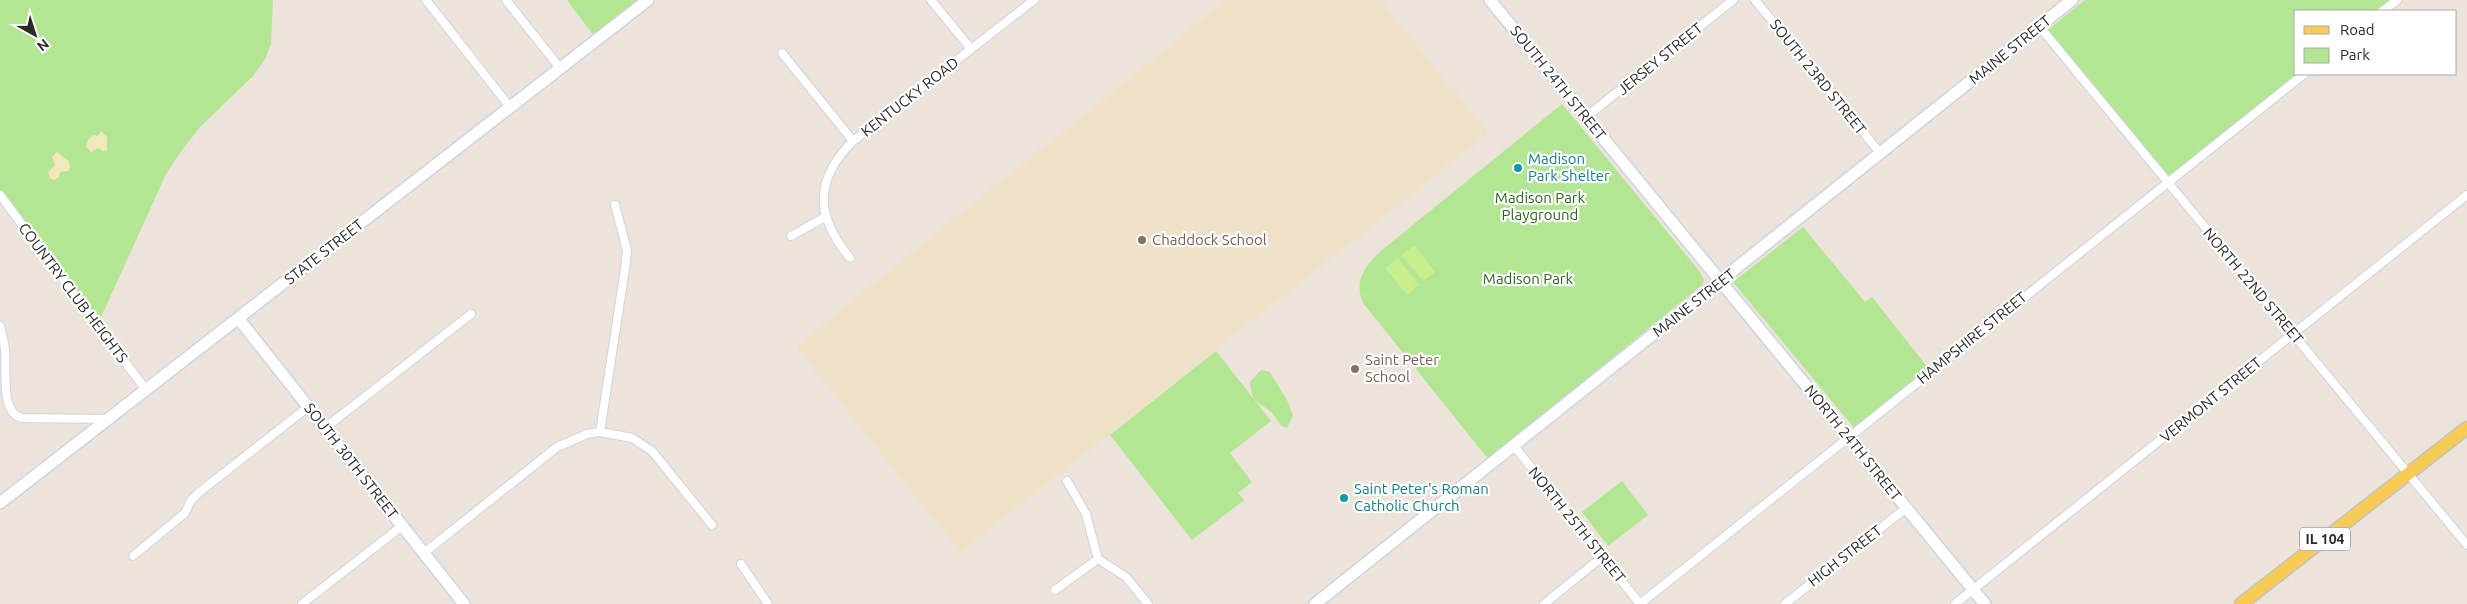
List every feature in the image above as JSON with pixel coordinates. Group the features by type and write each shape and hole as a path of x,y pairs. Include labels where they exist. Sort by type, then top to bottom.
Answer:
{"main road":[{"name":"STATE STREET","path":"0,503 648,0"},
{"name":"SOUTH 24TH STREET","path":"1490,0 1721,282"},
{"name":"MAINE STREET","path":"1317,603 2072,0"},
{"name":"NORTH 24TH STREET","path":"1721,282 1986,604"},
{"name":"SOUTH 30TH STREET","path":"238,318 464,604"},
{"name":"IL 104","path":"2241,604 2467,428"}],"street":[{"path":"426,0 510,107"},
{"path":"506,0 560,68"},
{"path":"931,0 971,49"},
{"name":"KENTUCKY ROAD","path":"850,258 832,235 823,201 828,175 840,154 1034,0"},
{"name":"JERSEY STREET","path":"1586,117 1733,0"},
{"name":"SOUTH 23RD STREET","path":"1755,0 1881,154"},
{"path":"2384,10 2397,0"},
{"name":"NORTH 22ND STREET","path":"2039,26 2467,545"},
{"path":"782,53 854,141"},
{"name":"HAMPSHIRE STREET","path":"1640,604 2303,75"},
{"name":"COUNTRY CLUB HEIGHTS","path":"0,195 146,390"},
{"name":"VERMONT STREET","path":"1955,604 2467,196"},
{"path":"600,432 626,262 625,241 616,204"},
{"path":"790,236 826,218"},
{"path":"325,428 471,314"},
{"path":"0,326 5,350 2,401 12,415 22,418 109,419"},
{"path":"133,556 185,513 190,502 197,494 308,407"},
{"path":"424,553 557,447 576,436 600,432 632,438 652,451 712,526"},
{"name":"NORTH 25TH STREET","path":"1514,446 1640,604"},
{"path":"1067,481 1086,514 1098,559 1126,577 1148,604"},
{"name":"HIGH STREET","path":"1785,604 1906,508"},
{"path":"302,604 402,526"},
{"path":"1544,604 1602,557"},
{"path":"1055,590 1098,559"},
{"path":"741,564 768,604"}],"shaded area":[{"name":"Chaddock School","path":"1226,0 1380,0 1489,133 960,553 796,346"}],"green space":[{"path":"0,0 273,0 271,44 265,59 253,76 201,126 166,174 97,326 0,195"},
{"path":"567,0 648,0 597,40"},
{"path":"2085,0 2390,0 2376,10 2294,10 2294,75 2296,75 2169,176 2048,30"},
{"name":"Madison Park","path":"1562,104 1700,272 1704,280 1703,284 1488,459 1363,303 1360,295 1360,280 1366,267 1382,250"},
{"path":"1803,227 1865,302 1872,297 1929,369 1855,429 1733,282"},
{"path":"1414,245 1435,272 1423,281 1402,255"},
{"path":"1398,258 1419,285 1407,295 1385,268"},
{"path":"1216,351 1271,421 1230,453 1252,482 1238,493 1244,500 1192,540 1110,435"},
{"path":"1261,370 1270,372 1287,400 1293,416 1287,428 1280,425 1273,414 1255,400 1252,395 1250,382"},
{"path":"1622,481 1648,515 1608,546 1582,512"}],"sand":[{"path":"101,131 107,137 107,150 103,151 98,148 91,152 86,146 88,140 93,135 98,136"},
{"path":"57,152 69,161 70,167 68,171 60,172 59,177 54,180 50,178 48,172 55,165 52,157"}],"place":[{"name":"Madison Park Shelter","path":"1518,168"},
{"name":"Chaddock School","path":"1142,240"},
{"name":"Saint Peter School","path":"1355,369"},
{"name":"Saint Peter's Roman Catholic Church","path":"1344,498"}],"park label":[{"name":"Madison Park Playground","path":"1540,206"}]}
